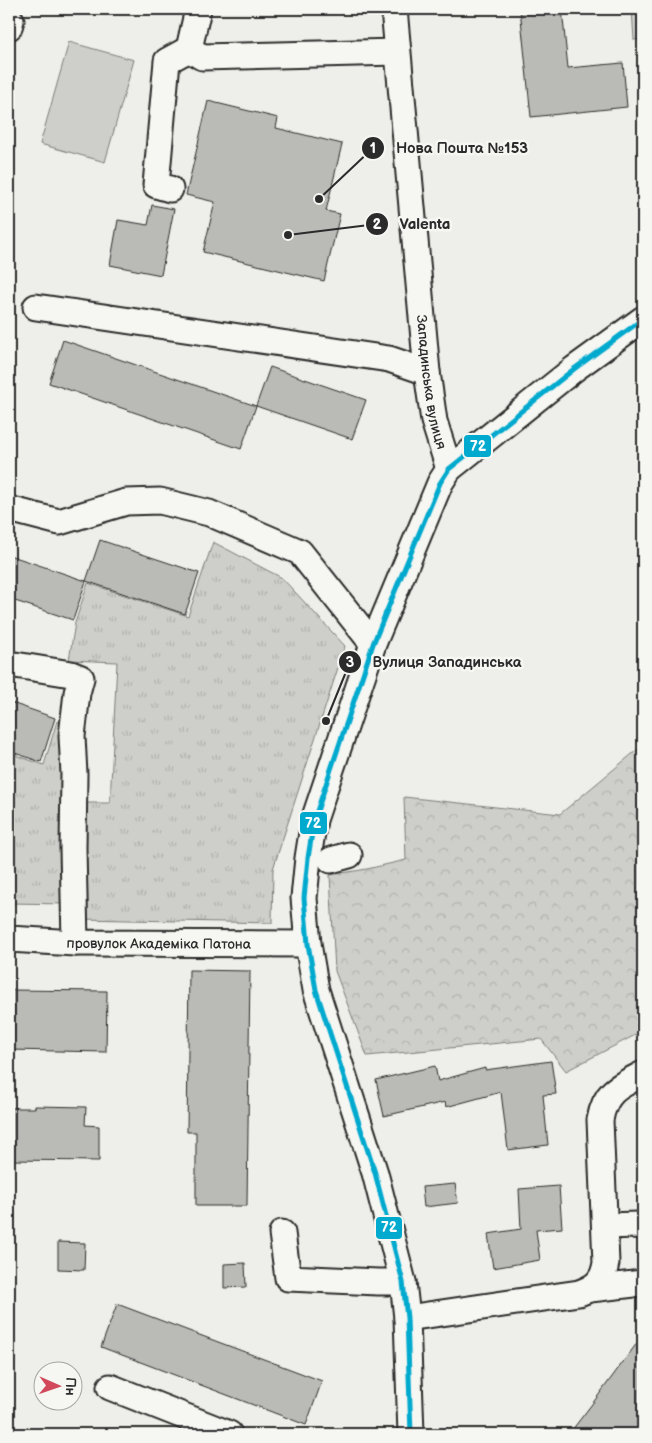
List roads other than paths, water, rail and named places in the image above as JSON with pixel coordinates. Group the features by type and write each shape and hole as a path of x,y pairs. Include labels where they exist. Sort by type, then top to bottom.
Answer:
{"street":[{"path":"170,188 156,185 167,61 189,49 198,9"},
{"name":"Западинська вулиця","path":"394,9 427,372 434,421 449,469"},
{"path":"9,19 11,20 9,27"},
{"path":"189,49 202,57 397,52"},
{"path":"36,307 390,359 427,372"},
{"path":"411,1434 407,1318 403,1282 375,1173 316,990 308,944 304,898 314,820 373,644 440,483 449,469 574,369 643,319"},
{"path":"9,509 59,522 126,502 160,501 209,513 300,552 373,644"},
{"path":"9,664 71,674 82,678 77,693 72,736 75,943"},
{"name":"провулок Академіка Патона","path":"9,939 75,943 308,944"},
{"path":"590,1289 599,1282 604,1273 606,1263 600,1120 602,1110 606,1099 613,1090 643,1074"},
{"path":"605,1226 638,1225 643,1227"},
{"path":"282,1233 288,1278 403,1282"},
{"path":"407,1318 579,1293 590,1289 643,1283"},
{"path":"110,1387 229,1434"}],"place":[{"name":"Нова Пошта №153","path":"319,199"},
{"name":"Valenta","path":"288,235"},
{"name":"Вулиця Западинська","path":"326,721"}]}
